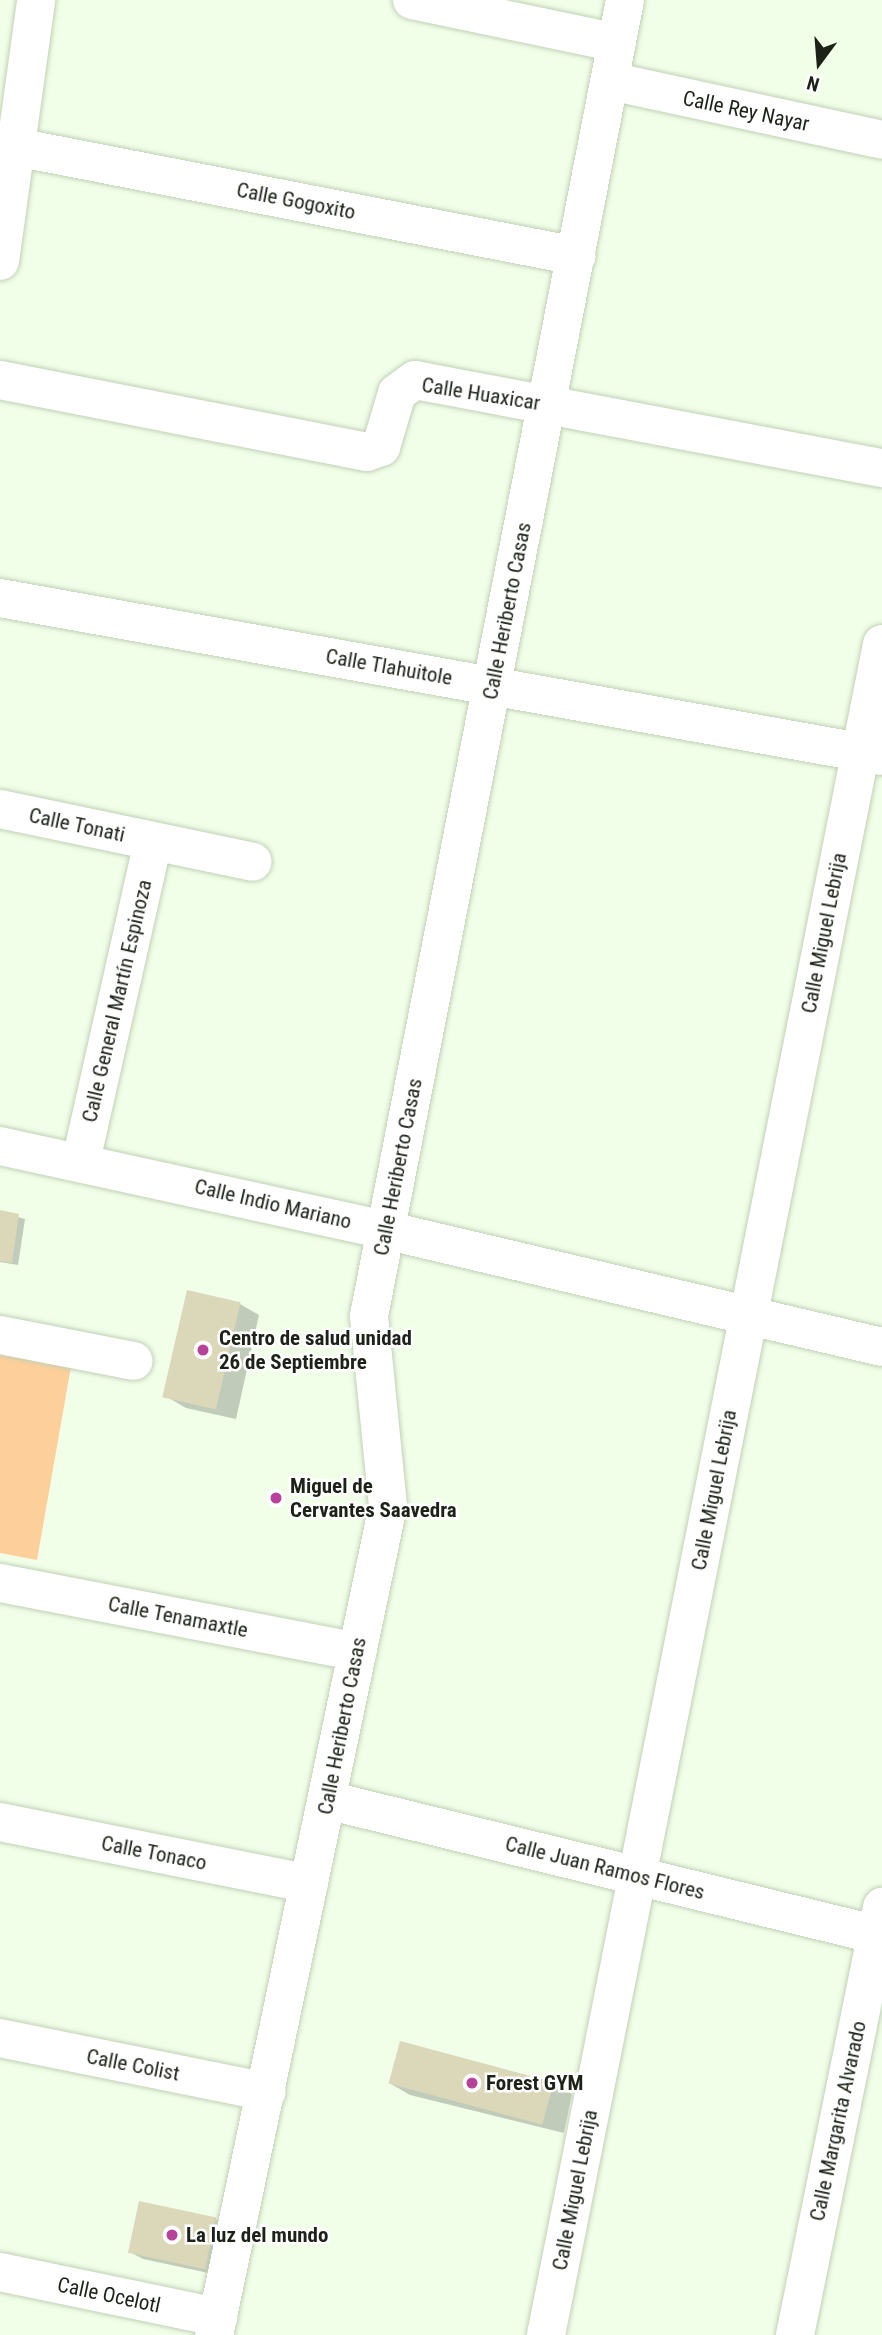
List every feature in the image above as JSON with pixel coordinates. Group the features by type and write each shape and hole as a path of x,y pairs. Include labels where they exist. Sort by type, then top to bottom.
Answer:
{"street":[{"path":"0,261 36,0"},
{"path":"412,0 617,43"},
{"name":"Calle Heriberto Casas","path":"216,2326 388,1506 369,1316 494,686 625,0"},
{"name":"Calle Rey Nayar","path":"610,81 882,141"},
{"name":"Calle Gogoxito","path":"16,147 576,256"},
{"name":"Calle Huaxicar","path":"0,380 367,452 381,447 397,393 415,380 882,468"},
{"name":"Calle Tlahuitole","path":"0,598 871,754"},
{"name":"Calle Miguel Lebrija","path":"546,2335 749,1315 871,754 882,644"},
{"name":"Calle Tonati","path":"0,809 253,862"},
{"name":"Calle General Martín Espinoza","path":"81,1161 153,842"},
{"name":"Calle Indio Mariano","path":"0,1146 81,1161 386,1230 882,1347"},
{"path":"0,1335 134,1360"},
{"name":"Calle Tenamaxtle","path":"0,1583 357,1652"},
{"name":"Calle Juan Ramos Flores","path":"327,1800 637,1876 880,1926"},
{"name":"Calle Tonaco","path":"0,1822 309,1884"},
{"name":"Calle Margarita Alvarado","path":"795,2335 880,1926"},
{"name":"Calle Colist","path":"0,2038 267,2092"},
{"name":"Calle Ocelotl","path":"0,2272 216,2326"}],"shaded area":[{"path":"0,1342 73,1355 37,1560 0,1553"}],"building":[{"path":"0,1210 19,1214 12,1263 0,1261"},
{"name":"Centro de salud unidad 26 de Septiembre","path":"187,1290 241,1302 216,1410 162,1397"},
{"name":"Forest GYM","path":"400,2041 554,2082 542,2125 389,2084"},
{"name":"La luz del mundo","path":"139,2201 216,2217 205,2269 128,2253"}],"place":[{"name":"Centro de salud unidad 26 de Septiembre","path":"203,1350"},
{"name":"Miguel de Cervantes Saavedra","path":"276,1498"},
{"name":"Forest GYM","path":"472,2083"},
{"name":"La luz del mundo","path":"172,2235"}]}
